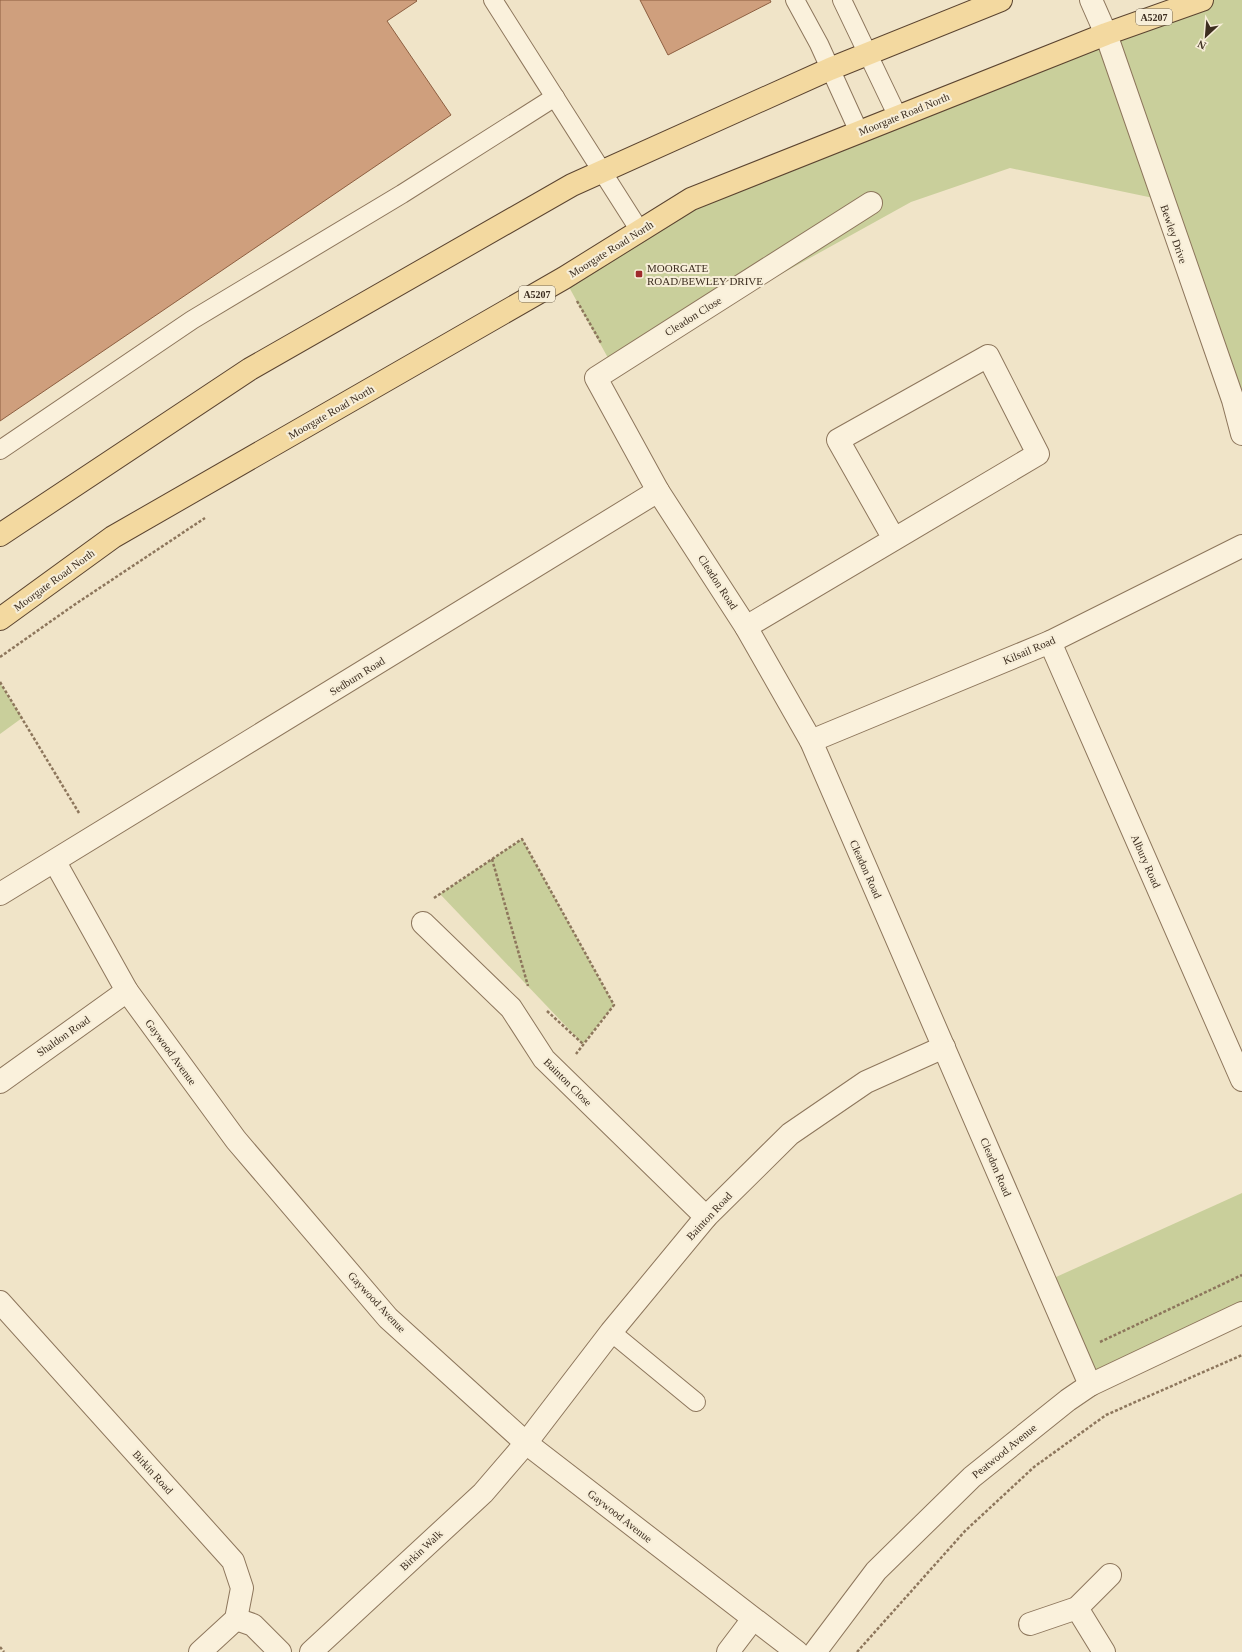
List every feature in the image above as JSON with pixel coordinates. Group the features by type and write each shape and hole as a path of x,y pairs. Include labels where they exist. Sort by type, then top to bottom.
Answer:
{"main road":[{"path":"0,535 250,369 572,185 830,69 1001,0"},
{"name":"Moorgate Road North","path":"0,620 113,537 564,278 691,200 1106,34 1202,0"}],"street":[{"name":"Bewley Drive","path":"1091,0 1106,34 1238,398 1242,434"},
{"name":"Cleadon Close","path":"605,372 871,203"},
{"path":"746,627 894,540 1038,454 988,356 838,440 894,540"},
{"name":"Cleadon Road","path":"605,372 658,491 746,627 811,741 1090,1385"},
{"name":"Sedburn Road","path":"0,894 55,862 658,491"},
{"name":"Kilsail Road","path":"811,741 1050,642 1242,546"},
{"name":"Albury Road","path":"1050,642 1242,1080"},
{"name":"Gaywood Avenue","path":"55,862 127,992 236,1140 388,1318 526,1443 796,1652"},
{"name":"Bainton Close","path":"423,923 511,1008 544,1059 706,1217"},
{"name":"Shaldon Road","path":"0,1082 127,992"},
{"name":"Bainton Road","path":"526,1443 611,1332 706,1217 790,1134 866,1082 944,1047"},
{"name":"Birkin Road","path":"0,1302 233,1561 242,1588 236,1619"},
{"name":"Peatwood Avenue","path":"814,1652 876,1571 972,1476 1068,1400 1090,1385 1242,1313"},
{"name":"Birkin Walk","path":"311,1652 483,1493 526,1443"},
{"path":"1030,1624 1077,1608 1110,1575"},
{"path":"1077,1608 1104,1652"},
{"path":"200,1652 236,1619 253,1626 280,1652"},
{"path":"728,1652 753,1619"}],"lane":[{"path":"493,0 640,231"},
{"path":"795,0 830,69 859,132"},
{"path":"842,0 898,117"},
{"path":"0,450 192,320 402,194 555,97"},
{"path":"611,1332 696,1402"}],"path":[{"path":"564,278 578,303 605,372"},
{"path":"571,306 578,303"},
{"path":"0,657 74,605 207,517"},
{"path":"0,682 94,838"},
{"path":"428,902 522,839 614,1004 560,1075"},
{"path":"492,860 528,988"},
{"path":"546,1010 583,1044"},
{"path":"1076,1353 1242,1275"},
{"path":"857,1652 965,1531 1034,1467 1106,1415 1242,1355"},
{"path":"0,1647 4,1652"}],"green space":[{"path":"1202,0 1242,0 1242,396 1163,200 1010,168 911,202 613,367 564,278 691,199"},
{"path":"0,683 22,718 0,734"},
{"path":"522,839 614,1005 583,1044 440,894"},
{"path":"1242,1193 1242,1313 1090,1385 1045,1282"}],"building":[{"path":"0,0 416,0 417,1 387,21 451,115 0,421"},
{"path":"640,0 770,0 771,2 668,55"}],"place":[{"name":"MOORGATE ROAD/BEWLEY DRIVE","path":"639,274"}]}
